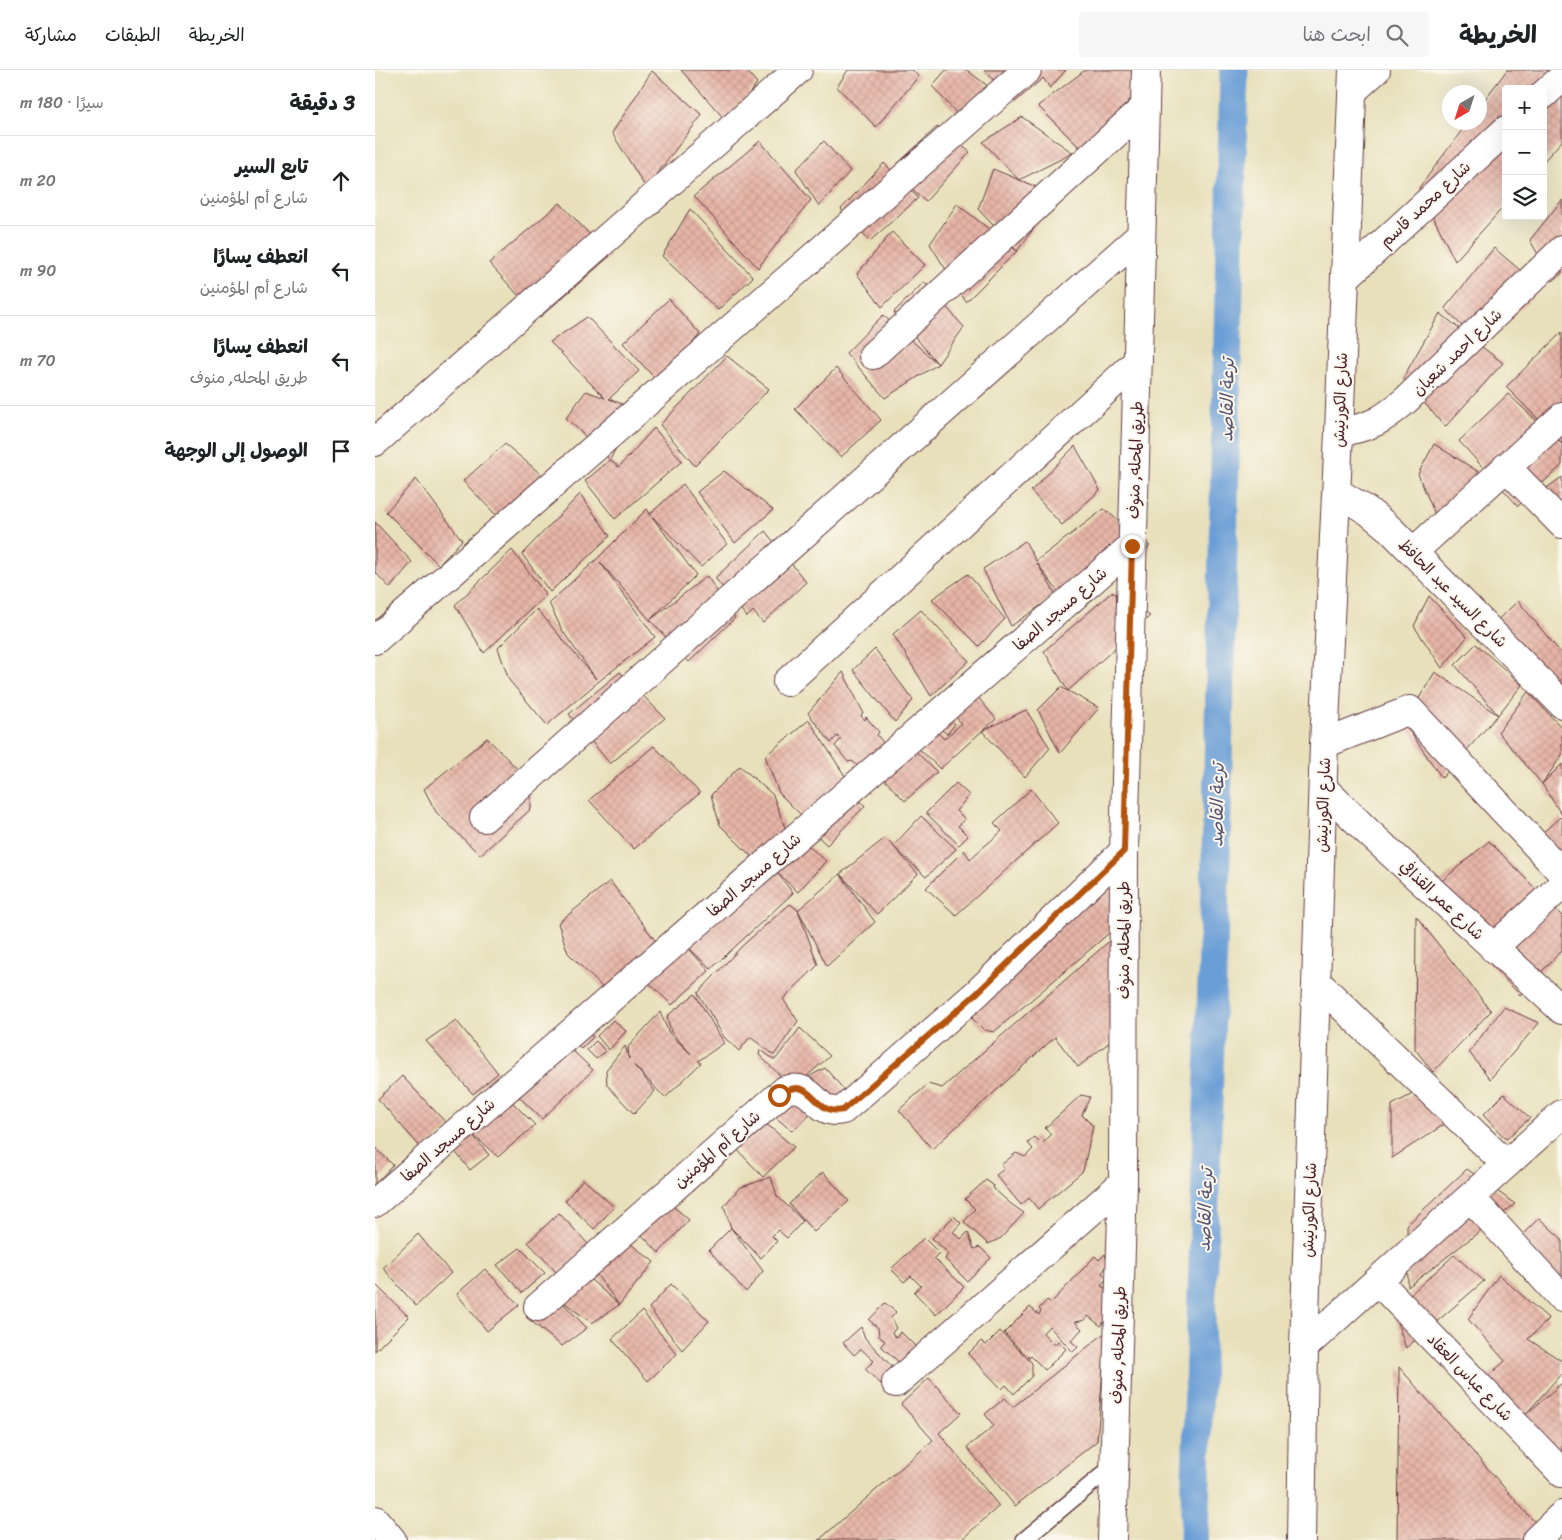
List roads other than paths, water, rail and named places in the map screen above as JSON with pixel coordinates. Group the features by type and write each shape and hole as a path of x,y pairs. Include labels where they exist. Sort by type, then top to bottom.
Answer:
{"street":[{"path":"375,442 798,70"},
{"path":"375,640 1027,70"},
{"name":"طريق المحله, منوف","path":"1112,1540 1123,1183 1124,851 1147,70"},
{"path":"1353,80 1376,70"},
{"path":"1547,91 1562,78"},
{"name":"شارع الكورنيش","path":"1301,1540 1304,1347 1324,744 1337,492 1353,80"},
{"path":"873,354 1145,107"},
{"name":"شارع محمد قاسم","path":"1345,278 1502,134"},
{"path":"484,818 1141,236"},
{"name":"شارع احمد شعبان","path":"1339,433 1365,428 1385,418 1562,250"},
{"path":"787,682 1138,361"},
{"path":"1413,552 1506,467 1561,420"},
{"path":"1506,467 1562,524"},
{"name":"شارع السيد عبد الحافظ","path":"1337,492 1368,511 1413,552 1562,704"},
{"name":"شارع مسجد الصفا","path":"375,1203 1132,546"},
{"path":"1324,744 1410,710 1562,873"},
{"name":"شارع عمر القذافي","path":"1324,789 1493,948 1562,1010"},
{"name":"شارع أم المؤمنين","path":"538,1306 785,1090 801,1088 828,1110 835,1112 843,1110 976,994 1124,851"},
{"path":"1493,948 1562,885"},
{"path":"1317,982 1506,1164"},
{"path":"1304,1347 1562,1114"},
{"path":"896,1383 1123,1183"},
{"path":"1470,1198 1562,1298"},
{"name":"شارع عباس العقاد","path":"1378,1281 1562,1473"},
{"path":"1536,1540 1562,1515"},
{"path":"375,1520 392,1540"}],"lane":[{"path":"1024,1540 1114,1466"}],"waterway":[{"name":"ترعة القاصد","path":"1194,1540 1216,855 1234,70"}]}
